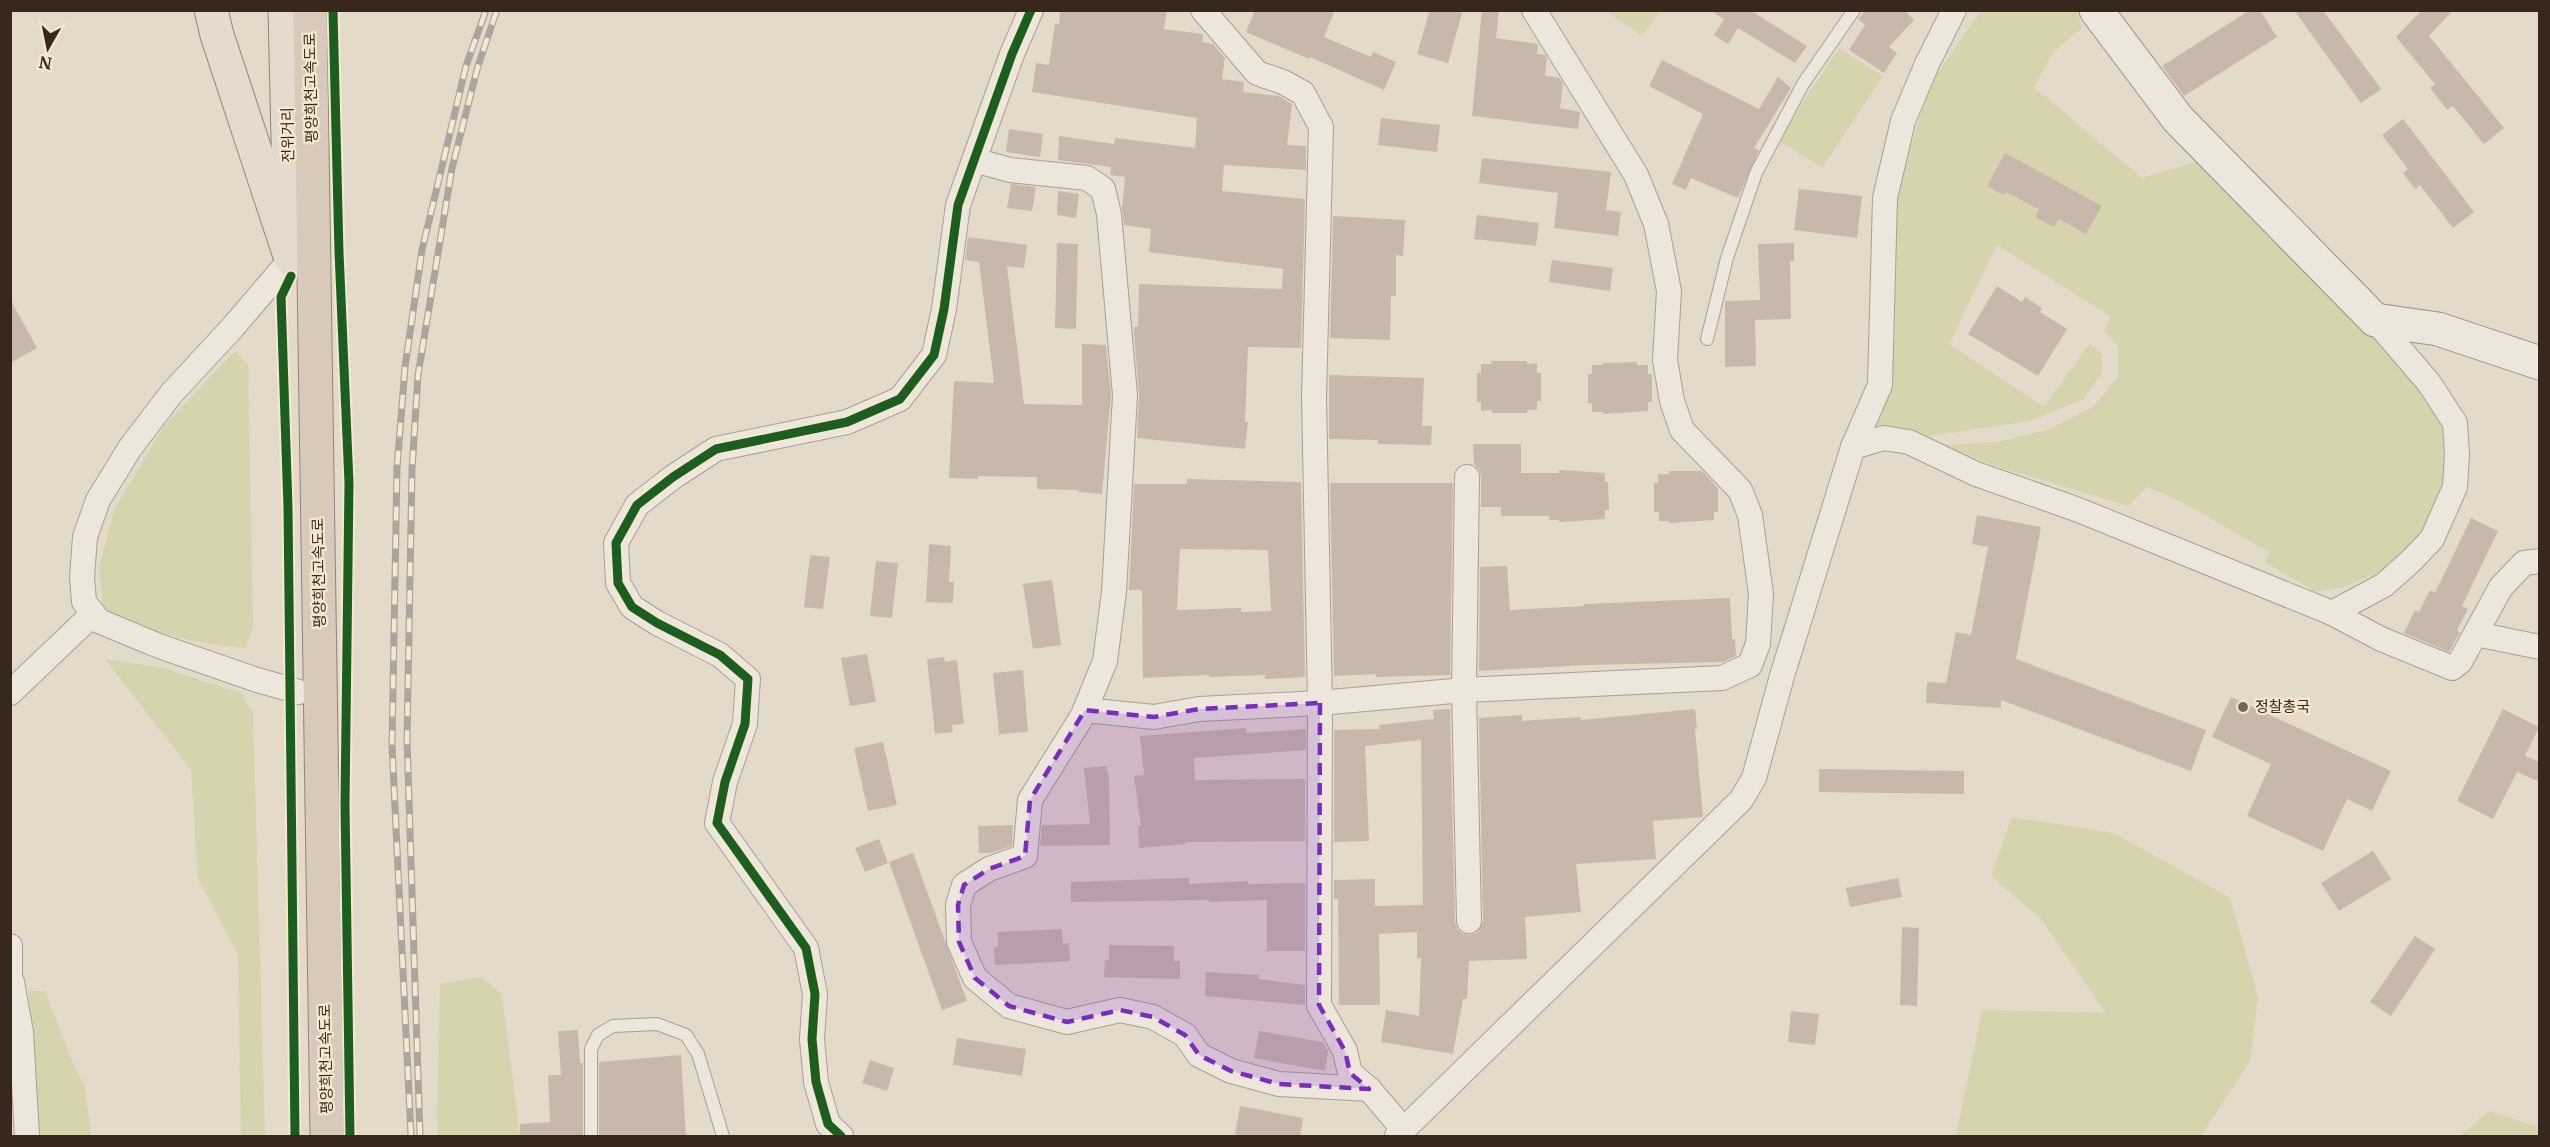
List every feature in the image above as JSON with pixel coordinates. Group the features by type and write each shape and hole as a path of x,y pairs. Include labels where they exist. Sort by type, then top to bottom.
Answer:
{"highway":[{"name":"평양희천고속도로","path":"310,10 327,1137"},
{"name":"평양희천고속도로","path":"291,259 308,1137"}],"main road":[{"path":"211,10 220,46 291,259"},
{"name":"전위거리","path":"285,10 291,259"}],"street":[{"path":"841,1137 828,1124 816,1082 812,1039 815,993 806,948 717,823 725,782 745,724 748,679 720,655 657,623 632,607 618,583 616,543 637,505 673,477 716,449 847,422 900,399 934,355 945,309 958,205 1012,54 1031,10"},
{"path":"1203,10 1257,73 1283,82 1303,93 1321,127 1314,397 1320,703 1319,1005 1345,1051 1350,1073 1369,1089 1401,1133 1741,800 1754,778 1782,676 1854,447 1880,385 1885,198 1903,122 1927,64 1954,10"},
{"path":"1085,710 1154,717 1199,709 1320,703 1464,690 1722,678 1750,665 1758,644 1761,594 1750,515 1740,490 1682,430 1672,401 1665,360 1669,291 1656,224 1636,175 1534,10"},
{"path":"2096,10 2178,119 2375,320 2429,383 2455,423 2457,454 2455,487 2432,539 2384,585 2332,613"},
{"path":"974,160 1010,170 1087,178 1103,189 1109,214 1125,395 1114,592 1105,662 1085,710 1030,801 1025,856 989,869 964,885 958,905 959,942 975,978 1009,1005 1067,1022 1120,1010 1153,1017 1185,1035 1199,1055 1231,1071 1279,1084 1369,1089"},
{"path":"291,259 233,327 171,394 130,448 98,500 86,537 82,577 84,602 99,621 159,646 299,692"},
{"path":"2375,320 2438,329 2540,363"},
{"path":"1854,447 1884,438 1909,442 1976,474 2076,509 2332,613 2381,639 2452,668 2460,662 2501,587 2524,563 2540,561"},
{"path":"1467,477 1464,690 1469,921"},
{"path":"10,693 93,614"},
{"path":"2476,634 2540,647"},
{"path":"10,946 11,985 21,1032 27,1137"}],"lane":[{"path":"1707,339 1727,258 1756,173 1803,84 1854,10"},
{"path":"591,1137 591,1049 597,1035 613,1026 657,1024 686,1035 698,1054 723,1137"}],"highlighted area":[{"path":"1320,703 1319,1005 1345,1051 1350,1073 1369,1089 1279,1084 1231,1071 1199,1055 1185,1035 1153,1017 1120,1010 1067,1022 1009,1006 975,978 959,942 958,905 964,885 989,869 1025,856 1030,800 1085,710 1154,717 1199,709"}],"shaded area":[{"path":"1607,11 1660,11 1642,36"},
{"path":"1980,12 2077,12 2082,28 2054,51 2034,87 2142,178 2195,162 2395,360 2442,419 2448,445 2447,477 2437,509 2415,544 2380,572 2344,587 2316,592 2265,562 2269,552 2184,503 2147,487 2128,506 1992,465 1945,445 1998,442 2050,429 2093,407 2118,377 2118,346 2104,332 2110,316 1997,245 1949,344 2044,407 2090,343 2102,354 2102,373 2084,399 2030,421 1923,437 1872,424 1882,403 1895,340 1897,189 1932,81"},
{"path":"1839,48 1883,76 1822,168 1778,140"},
{"path":"235,351 248,364 253,628 245,648 190,640 152,630 117,616 103,607 99,568 114,510 164,426"},
{"path":"105,659 163,668 241,693 253,713 265,1136 241,1136 238,955 198,878 191,770"},
{"path":"2012,817 2114,833 2230,898 2258,997 2250,1061 2201,1136 1956,1136 1982,1010 2106,1013 2041,919 1991,876"},
{"path":"481,977 502,994 520,1136 438,1136 440,984"},
{"path":"29,991 45,991 72,1061 85,1087 91,1136 37,1136"},
{"path":"2489,1111 2539,1127 2539,1136 2460,1136"}],"building":[{"path":"1060,10 1167,10 1164,29 1203,34 1202,42 1213,44 1225,58 1222,79 1244,82 1243,92 1279,96 1292,104 1287,145 1306,146 1306,170 1224,165 1222,191 1305,199 1301,348 1248,347 1245,422 1248,422 1245,449 1137,438 1139,394 1134,327 1138,327 1139,284 1282,289 1283,269 1149,252 1151,229 1124,225 1122,209 1125,177 1110,175 1111,167 1058,160 1059,136 1114,144 1115,138 1195,148 1197,118 1032,92 1036,63 1049,65 1055,23 1059,24"},
{"path":"1255,10 1335,10 1324,37 1371,57 1373,52 1396,62 1384,90 1246,32"},
{"path":"1430,10 1463,10 1448,63 1417,54"},
{"path":"1482,10 1499,10 1496,38 1538,44 1537,54 1545,55 1547,58 1545,76 1559,78 1563,83 1560,108 1580,112 1578,129 1472,116"},
{"path":"1710,10 1750,10 1807,46 1795,63 1738,28 1728,44 1714,35 1724,19"},
{"path":"1866,10 1904,10 1914,20 1889,47 1897,53 1884,73 1849,50 1865,25 1858,19"},
{"path":"2250,10 2260,10 2277,37 2184,96 2162,66"},
{"path":"2294,10 2323,10 2381,89 2361,103"},
{"path":"2422,10 2453,10 2429,36 2504,128 2484,144 2453,106 2447,110 2430,88 2435,84 2396,37"},
{"path":"1662,60 1759,109 1778,77 1791,88 1754,148 1759,150 1738,198 1691,178 1686,190 1672,184 1703,114 1649,86"},
{"path":"1381,118 1440,125 1437,152 1378,145"},
{"path":"2403,119 2474,212 2453,228 2420,185 2415,189 2403,173 2408,169 2382,135"},
{"path":"1009,129 1043,134 1040,157 1006,152"},
{"path":"2005,153 2102,206 2086,234 2059,219 2054,227 2035,217 2039,209 2006,192 2004,195 1987,186"},
{"path":"1482,158 1611,172 1606,210 1621,212 1618,236 1554,228 1558,193 1479,183"},
{"path":"1011,184 1036,187 1032,211 1007,208"},
{"path":"1799,189 1862,196 1857,238 1794,230"},
{"path":"1058,191 1079,194 1076,218 1057,215"},
{"path":"1477,215 1539,223 1536,246 1474,239"},
{"path":"1333,216 1405,220 1403,256 1396,255 1396,296 1391,296 1390,340 1330,338"},
{"path":"968,237 1027,245 1024,268 1007,266 1024,404 1082,405 1082,344 1106,345 1111,395 1102,494 1078,492 1079,490 1037,489 1037,477 949,478 954,381 994,383 979,262 965,260"},
{"path":"1057,243 1078,244 1076,329 1055,328"},
{"path":"1794,243 1794,261 1790,261 1791,319 1755,320 1756,366 1725,367 1725,301 1760,300 1758,244"},
{"path":"1552,260 1613,268 1610,291 1549,282"},
{"path":"1997,286 2022,302 2025,297 2042,308 2040,312 2067,329 2038,376 1968,334"},
{"path":"10,299 37,348 10,363"},
{"path":"1491,361 1537,363 1537,373 1541,373 1541,401 1537,401 1537,410 1527,410 1527,413 1481,411 1481,402 1477,402 1477,373 1481,373 1481,364 1492,364"},
{"path":"1637,362 1637,365 1648,365 1648,374 1652,374 1652,402 1648,402 1648,411 1603,414 1603,412 1592,412 1592,403 1588,403 1588,374 1592,374 1592,365"},
{"path":"1329,375 1424,378 1422,426 1432,426 1431,445 1378,444 1378,440 1329,439"},
{"path":"1473,444 1521,444 1521,473 1559,473 1559,470 1605,473 1605,482 1608,482 1609,510 1605,510 1605,519 1559,522 1559,520 1549,520 1549,516 1501,516 1501,507 1481,507 1481,477 1474,464"},
{"path":"1669,471 1702,471 1718,488 1718,512 1714,512 1714,520 1669,523 1669,521 1659,521 1659,512 1654,512 1654,483 1658,483 1658,474 1669,474"},
{"path":"1187,479 1301,482 1305,677 1265,679 1265,675 1209,677 1209,675 1143,678 1142,590 1129,590 1134,484 1187,484","holes":["1180,549 1268,550 1271,611 1241,612 1241,608 1177,610"]},
{"path":"1330,483 1453,483 1450,675 1334,676"},
{"path":"1977,515 2041,527 2016,659 2206,730 2191,771 2001,700 2001,708 1926,703 1927,682 1946,683 1956,632 1971,635 1988,547 1972,544"},
{"path":"2471,518 2498,531 2462,606 2468,609 2457,630 2460,632 2449,652 2404,633 2415,610 2419,612 2430,590 2435,593"},
{"path":"929,544 951,546 949,582 954,582 953,603 926,602"},
{"path":"810,555 830,557 823,609 804,607"},
{"path":"876,561 898,563 892,618 870,616"},
{"path":"1507,566 1510,610 1584,606 1584,604 1730,598 1732,639 1735,639 1736,656 1723,662 1585,665 1479,671 1480,567"},
{"path":"1052,580 1061,645 1033,649 1023,584"},
{"path":"867,654 876,702 850,706 841,658"},
{"path":"944,657 945,662 957,660 964,724 952,725 953,732 935,734 927,659"},
{"path":"1023,670 1028,732 999,734 993,673"},
{"path":"2231,697 2391,771 2372,811 2347,799 2323,851 2247,816 2271,764 2212,737"},
{"path":"1450,709 1455,921 1457,929 1463,934 1477,933 1483,921 1479,718 1522,715 1522,721 1580,717 1581,720 1695,709 1703,817 1653,821 1656,859 1576,864 1581,912 1525,917 1527,959 1469,961 1467,999 1463,999 1453,1054 1381,1042 1386,1010 1419,1016 1421,958 1417,958 1417,932 1379,934 1380,1005 1339,1005 1338,899 1334,899 1334,880 1375,879 1375,906 1423,905 1421,740 1365,746 1369,841 1334,842 1334,730 1380,729 1379,725 1434,719 1433,710"},
{"path":"2503,709 2539,727 2525,756 2540,762 2540,782 2517,772 2493,819 2457,801"},
{"path":"1246,728 1246,733 1306,729 1306,750 1194,758 1195,780 1305,779 1305,841 1186,842 1186,844 1139,848 1138,826 1141,826 1134,776 1144,775 1140,736"},
{"path":"883,742 897,805 868,811 854,748"},
{"path":"1106,766 1109,778 1110,845 1040,846 1042,825 1090,824 1084,768"},
{"path":"1819,769 1964,771 1964,794 1819,792"},
{"path":"1013,825 1012,846 991,853 979,853 978,826"},
{"path":"879,839 888,863 865,872 855,848"},
{"path":"2373,851 2391,879 2339,911 2321,883"},
{"path":"913,853 967,1001 942,1010 889,862"},
{"path":"1189,878 1189,884 1248,881 1248,884 1305,883 1305,951 1267,951 1267,900 1071,902 1071,882"},
{"path":"1898,878 1902,897 1850,907 1846,888"},
{"path":"1902,927 1919,928 1917,1006 1900,1005"},
{"path":"1062,929 1063,944 1069,943 1070,961 995,965 994,947 998,947 998,932"},
{"path":"2415,936 2435,949 2391,1016 2370,1002"},
{"path":"1109,945 1174,946 1174,961 1180,961 1180,979 1104,977 1105,960 1109,960"},
{"path":"1206,972 1259,975 1259,979 1305,985 1305,1005 1205,996"},
{"path":"1791,1011 1819,1014 1815,1045 1788,1042"},
{"path":"578,1030 580,1063 583,1063 583,1136 520,1137 520,1124 550,1122 548,1075 561,1075 558,1031"},
{"path":"1259,1031 1323,1042 1328,1051 1325,1071 1254,1058"},
{"path":"957,1038 1026,1049 1022,1076 953,1065"},
{"path":"681,1055 686,1137 599,1135 599,1062"},
{"path":"870,1060 894,1068 887,1091 862,1083"},
{"path":"1240,1106 1303,1118 1300,1137 1249,1137 1235,1134"}],"railway":[{"path":"411,1136 392,745 397,468 405,367 422,250 466,66 486,10"},
{"path":"420,1136 407,740 412,470 418,375 452,168 478,66 497,10"}],"cycle path":[{"path":"333,10 339,252 349,483 345,804 350,1136"},
{"path":"841,1136 828,1124 816,1082 812,1039 815,994 806,948 717,823 725,782 745,724 748,679 720,655 657,623 632,607 618,583 616,543 637,505 673,477 716,449 847,422 900,399 934,355 944,309 958,205 1012,54 1031,10"},
{"path":"291,276 281,297 288,508 295,1136"}],"place":[{"name":"정찰총국","path":"2243,707"}]}
